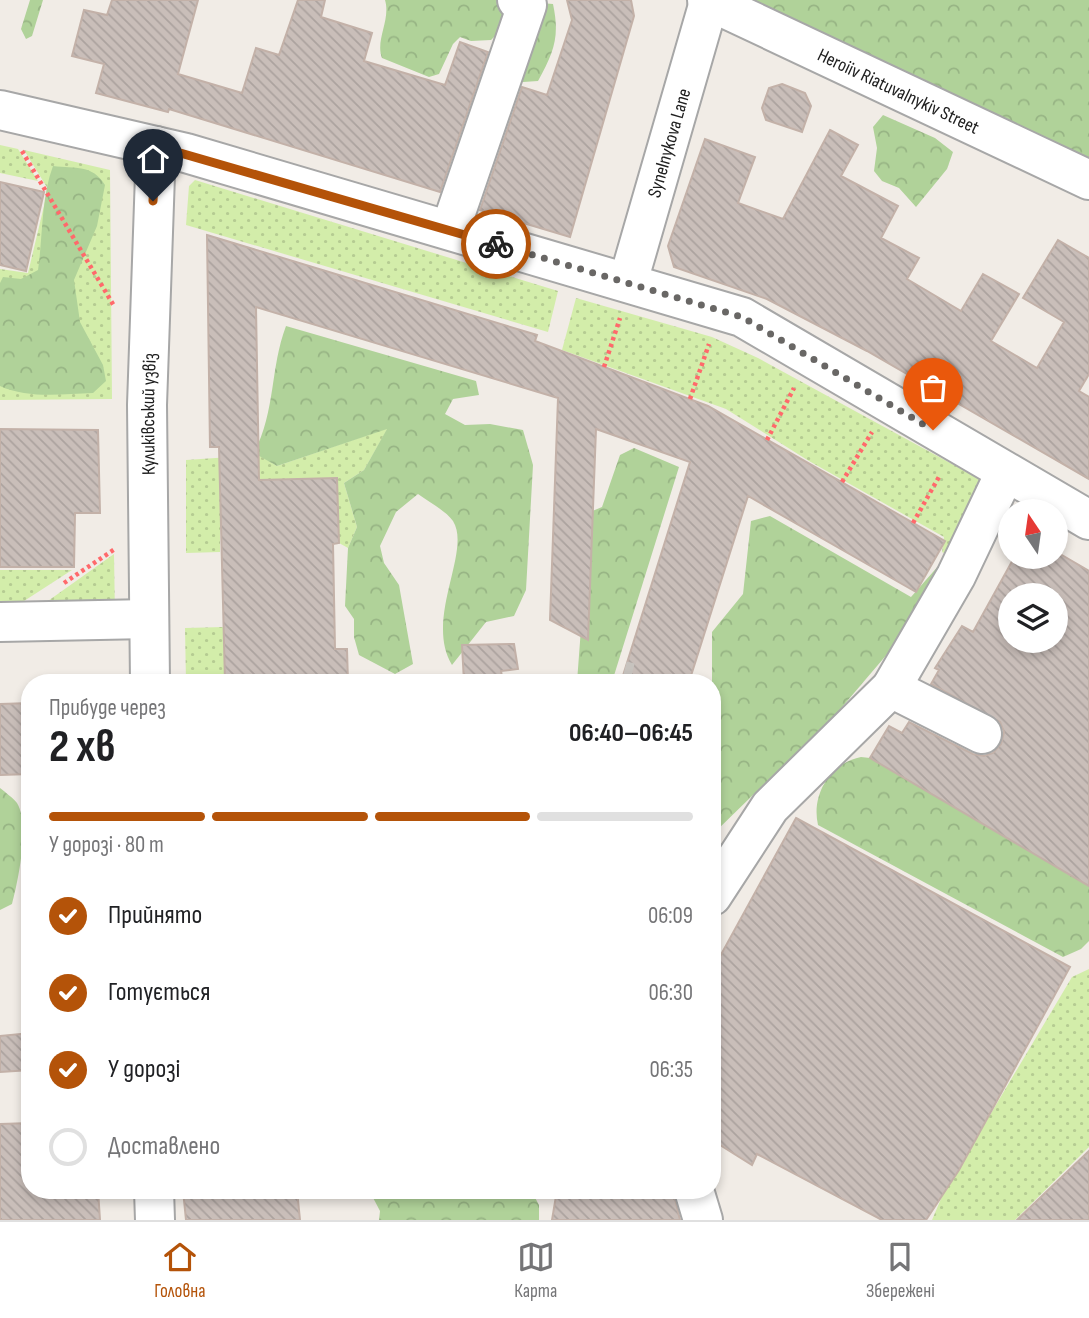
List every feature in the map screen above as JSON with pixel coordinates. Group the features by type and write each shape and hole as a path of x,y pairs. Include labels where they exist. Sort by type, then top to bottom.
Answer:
{"street":[{"path":"450,230 527,5 517,0"},
{"name":"Heroiiv Riatuvalnykiv Street","path":"708,1 1089,180"},
{"name":"Synelnykova Lane","path":"625,296 708,1"},
{"path":"0,110 156,146 450,230 625,296 742,317 1089,520"},
{"name":"Куликівський узвіз","path":"150,674 146,405 156,146"},
{"path":"721,882 770,807 891,688 956,576 1005,473"},
{"path":"0,622 149,619"},
{"path":"891,688 982,734"},
{"path":"154,1199 155,1220"},
{"path":"697,1199 703,1220"}],"path":[{"path":"18,144 114,306"},
{"path":"604,367 625,296"},
{"path":"690,399 712,337"},
{"path":"767,440 798,380"},
{"path":"842,482 877,423"},
{"path":"913,523 942,472"}],"green space":[{"path":"30,0 43,0 32,36 26,39 21,29"},
{"path":"385,0 523,0 506,25 491,40 471,41 460,37 453,44 439,74 429,77 382,58 380,44 386,15"},
{"path":"733,0 1089,0 1089,177"},
{"path":"541,3 553,4 555,16 556,35 548,61 538,81 508,83"},
{"path":"883,115 935,138 953,152 947,169 916,207 899,188 882,181 874,171 877,148 873,127"},
{"path":"0,145 18,149 38,181 0,173"},
{"path":"24,150 110,170 112,399 0,400 0,269 28,273 48,189"},
{"path":"53,166 89,171 105,185 97,226 74,280 80,322 103,365 106,381 93,393 34,394 0,386 0,283 3,277 21,279 38,270 44,204"},
{"path":"195,180 558,291 548,332 186,225 189,186"},
{"path":"576,298 712,337 758,358 985,482 960,561 942,552 944,537 809,461 726,409 562,350"},
{"path":"286,326 476,381 479,395 453,399 445,414 465,425 490,424 523,430 533,465 526,590 514,616 486,622 452,665 445,647 443,627 457,550 457,534 450,517 418,494 396,512 380,546 384,563 399,585 413,664 395,674 359,655 354,637 354,619 345,606 348,548 357,527 344,483 364,470 387,429 277,466 254,453 266,421 277,358"},
{"path":"388,428 364,470 344,483 357,527 348,548 339,543 337,478 220,481 220,552 186,553 186,460 259,455 277,466"},
{"path":"634,448 679,467 614,674 578,674 584,588 578,517 602,507 620,455"},
{"path":"770,516 911,597 947,556 906,632 837,713 721,826 721,674 712,674 712,632 743,594 751,521"},
{"path":"114,554 115,617 24,618"},
{"path":"0,570 72,570 0,614"},
{"path":"224,627 225,674 186,674 185,628"},
{"path":"861,757 870,758 1089,886 1089,941 1081,949 1063,957 818,825 817,803 825,782 840,766"},
{"path":"0,788 17,803 21,812 21,858 12,904 0,910"},
{"path":"1089,969 1089,1147 1015,1220 932,1220 943,1194 1072,977"},
{"path":"374,1199 536,1199 539,1205 539,1220 379,1220 380,1211"}],"building":[{"path":"112,0 198,0 178,74 242,93 256,48 279,55 298,0 325,0 321,17 372,33 364,61 445,85 460,42 488,52 440,192 169,109 168,112 96,93 104,64 72,56 84,10 107,15"},
{"path":"567,0 631,0 634,16 570,237 480,210 522,87 547,95 572,20"},
{"path":"782,84 805,93 811,106 802,132 766,120 762,108 769,88"},
{"path":"830,130 858,145 841,176 898,206 881,238 919,258 907,279 961,311 983,274 1019,294 991,341 1037,368 1064,322 1023,298 1058,240 1089,258 1089,374 1079,391 1089,397 1089,479 867,351 767,299 674,267 668,246 705,139 755,157 738,203 783,219"},
{"path":"0,182 44,192 26,271 0,265"},
{"path":"207,235 537,335 535,341 708,406 945,541 916,592 748,496 692,674 624,674 690,462 596,429 588,640 550,620 558,398 256,307 259,480 337,478 339,543 333,544 335,649 347,649 348,674 225,674 219,447 210,447"},
{"path":"0,429 98,430 100,513 75,513 74,567 0,567"},
{"path":"1068,559 1089,571 1089,886 870,758 889,726 902,733 909,722 973,754 984,756 993,753 1001,744 1004,732 1000,722 931,684 939,670 935,668 962,626 973,632 998,587 998,653 1068,653 1068,583 1000,583 1008,569 1068,569"},
{"path":"514,644 518,669 501,671 502,674 464,674 462,645"},
{"path":"21,703 21,774 0,775 0,704"},
{"path":"796,818 1070,967 959,1170 926,1220 882,1220 757,1154 752,1165 721,1146 721,955"},
{"path":"21,1034 21,1071 0,1072 0,1036"},
{"path":"21,1123 21,1199 99,1199 100,1220 0,1220 0,1124"},
{"path":"1089,1151 1089,1220 1017,1220"},
{"path":"184,1199 298,1199 300,1220 186,1220"},
{"path":"556,1199 675,1199 680,1220 552,1220"}],"way so far":[{"path":"496,244 742,317 933,430"}],"route":[{"path":"153,201 156,146 496,244"}]}
